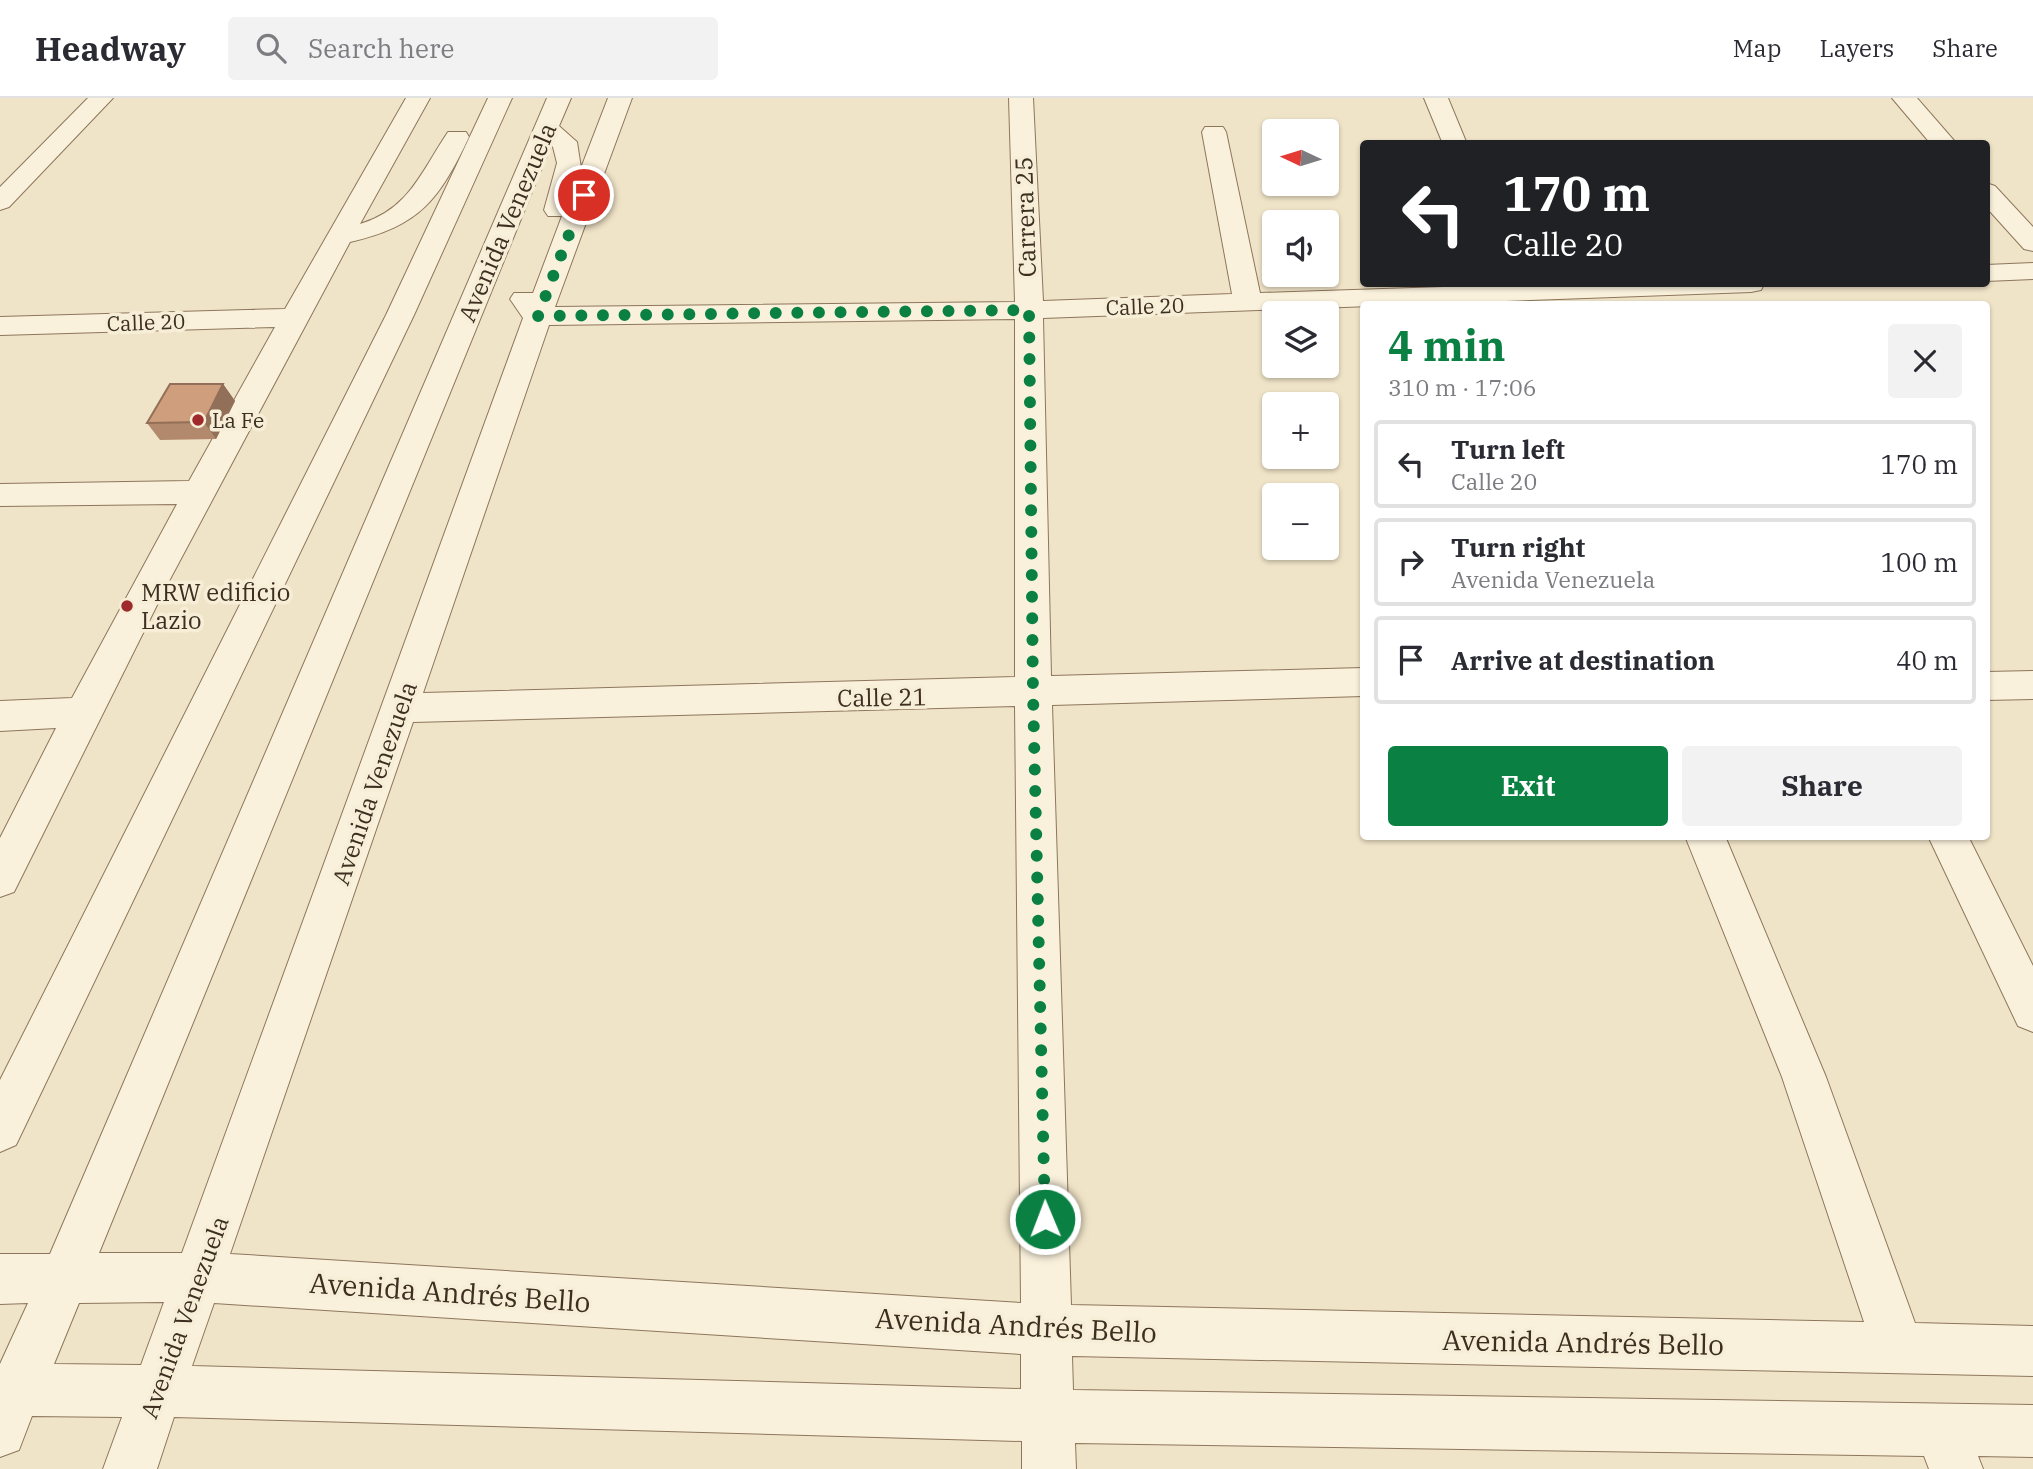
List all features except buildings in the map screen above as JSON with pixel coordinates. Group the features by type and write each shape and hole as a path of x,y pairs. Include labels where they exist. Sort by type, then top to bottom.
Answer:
{"street":[{"path":"0,202 101,98"},
{"path":"0,879 81,712 293,318 418,98"},
{"path":"340,237 389,222 415,203 437,175 477,98"},
{"path":"0,1129 400,315 499,98"},
{"name":"Avenida Venezuela","path":"130,1469 538,316 620,98"},
{"name":"Carrera 25","path":"1021,98 1029,310 1033,693 1049,1469"},
{"path":"1436,98 1453,140"},
{"path":"1904,98 1941,140"},
{"path":"538,316 525,304 523,298 569,171 567,142 560,133 553,113"},
{"name":"Avenida Venezuela","path":"6,1404 63,1280 553,113"},
{"path":"1214,132 1248,303"},
{"path":"1990,195 2033,243"},
{"path":"1990,273 2033,271"},
{"name":"Calle 20","path":"538,316 1029,310 1681,287"},
{"name":"Calle 20","path":"0,326 293,318"},
{"path":"0,495 199,492"},
{"name":"Calle 21","path":"400,708 1360,682"},
{"path":"1990,686 2033,685"},
{"path":"0,716 81,712"},
{"path":"1707,840 1804,1077 1899,1349"},
{"path":"1950,840 2033,1011"},
{"name":"Avenida Andrés Bello","path":"0,1279 199,1276 1048,1330 2033,1351"},
{"path":"6,1404 158,1391 1048,1416 1948,1449 2033,1431"}],"place":[{"name":"La Fe","path":"198,420"},
{"name":"MRW edificio Lazio","path":"127,606"}],"route":[{"path":"584,195 538,316 1029,310 1033,693 1045,1219"}]}
